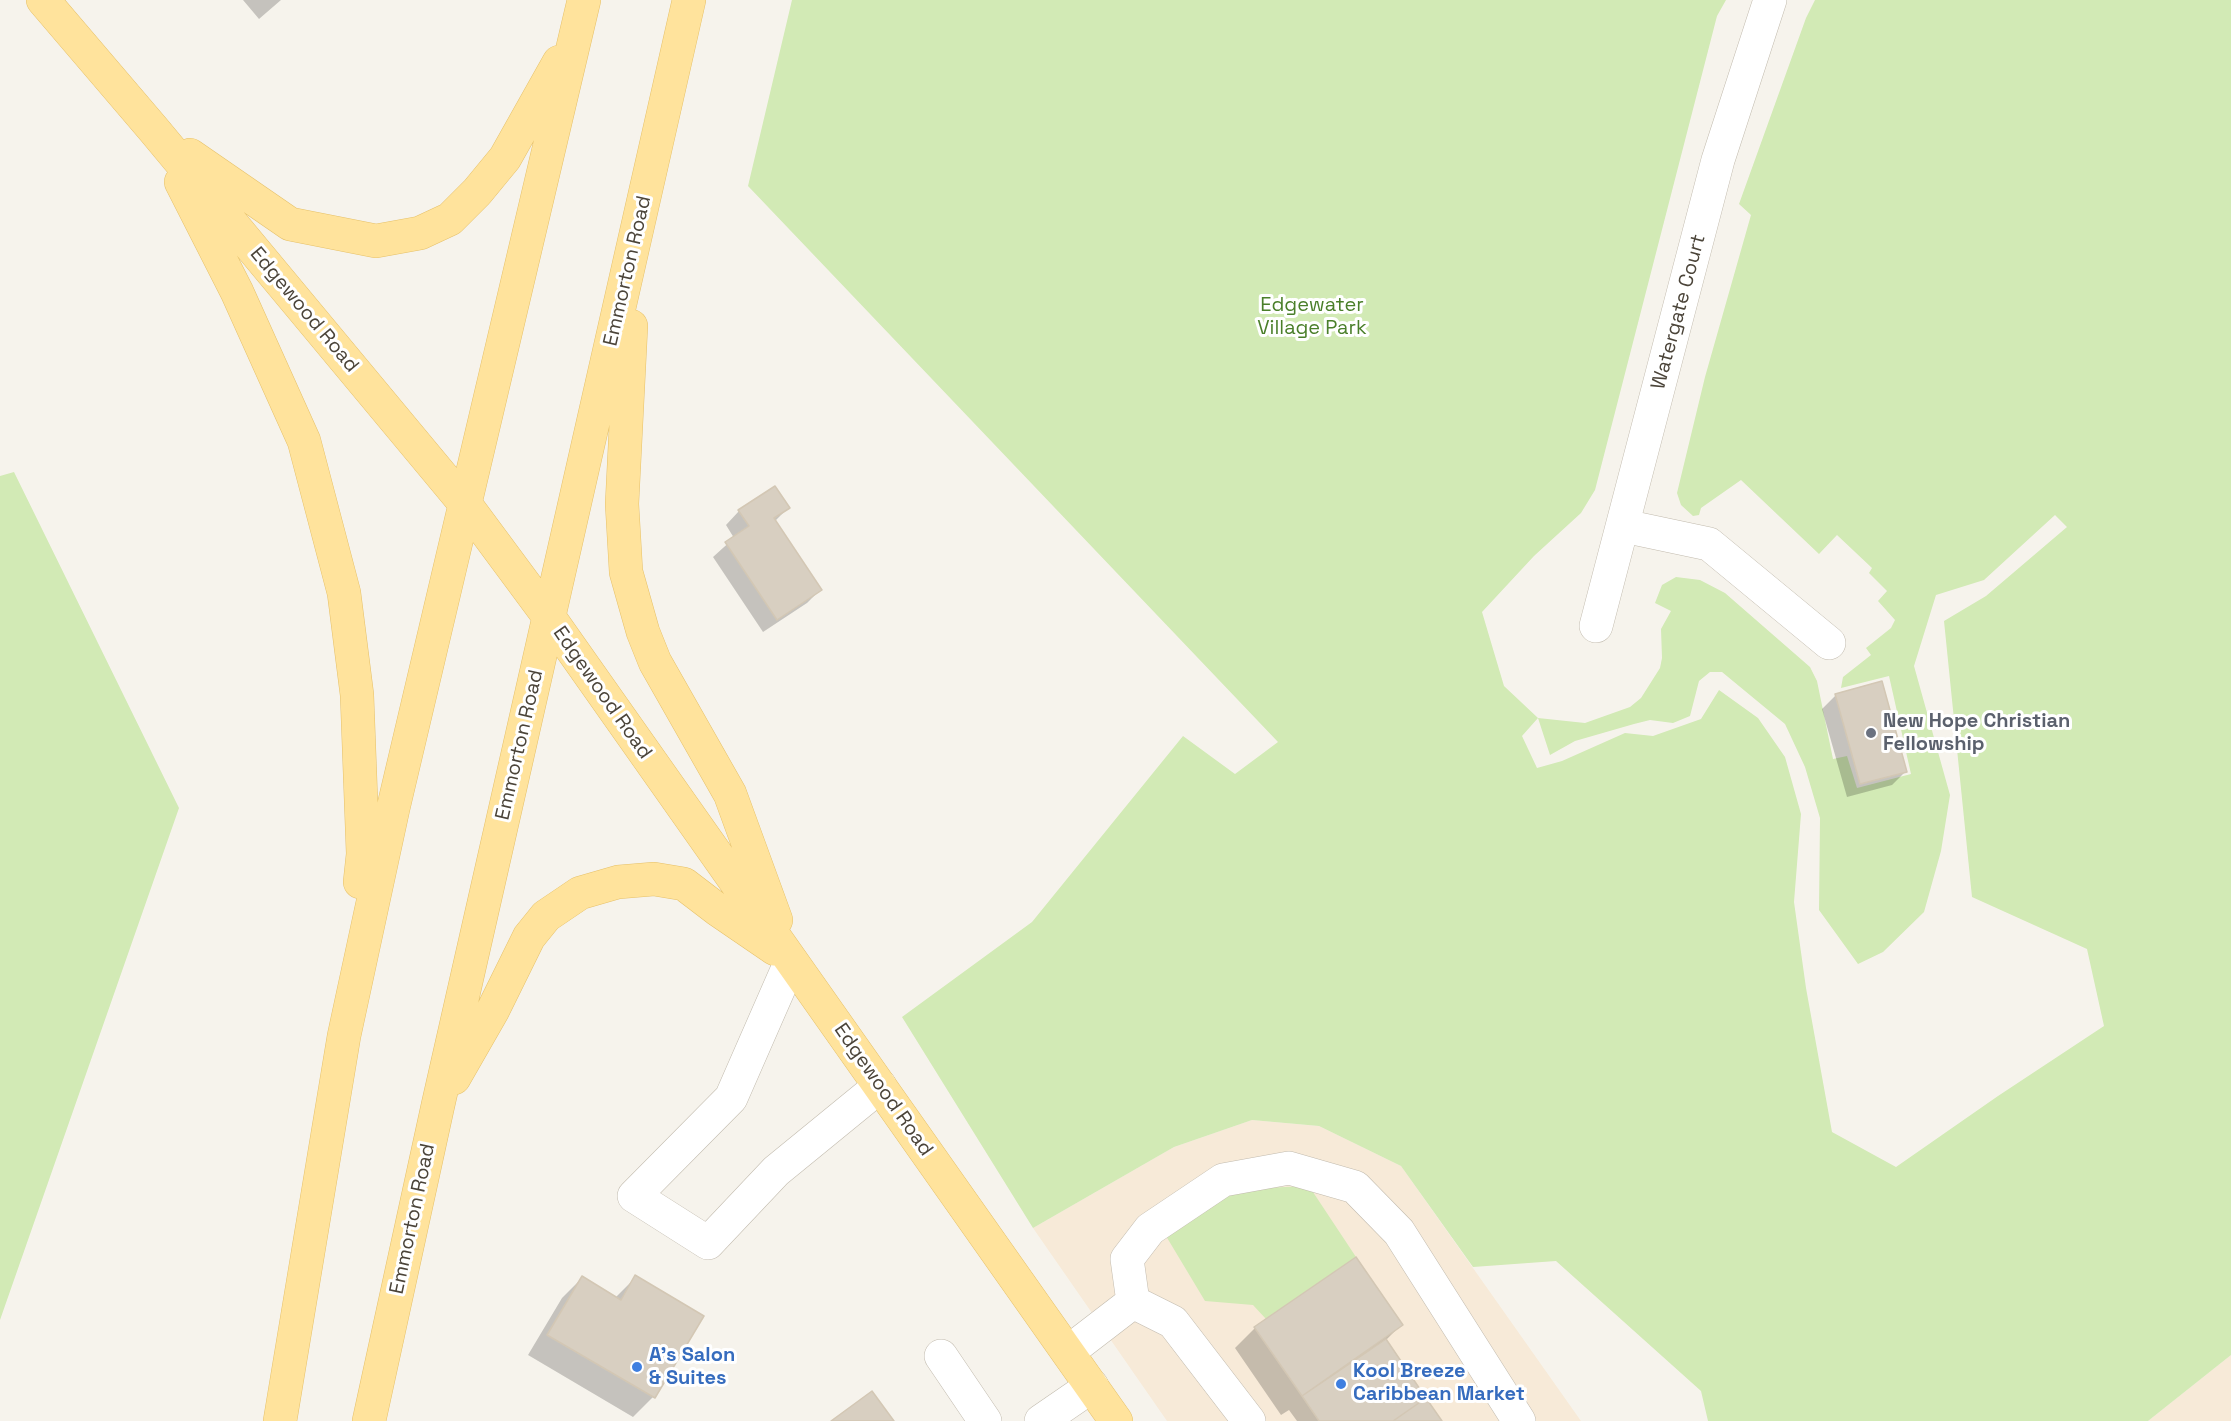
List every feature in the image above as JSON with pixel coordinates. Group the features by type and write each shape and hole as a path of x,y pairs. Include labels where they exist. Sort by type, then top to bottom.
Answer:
{"main road":[{"name":"Edgewood Road","path":"43,0 466,505 549,617 1116,1421"},
{"name":"Emmorton Road","path":"369,1421 438,1105 689,0"},
{"path":"154,130 290,224 376,241 420,233 450,219 477,192 505,158 581,15"},
{"path":"280,1421 344,1036 393,809 581,15"},
{"path":"154,130 237,292 304,441 344,593 357,695 363,854 344,1036"},
{"path":"636,234 622,504 626,572 643,632 655,662 730,794 791,961"},
{"path":"438,1105 493,1010 529,937 546,916 580,893 618,882 654,879 684,884 791,961"}],"street":[{"name":"Watergate Court","path":"1596,626 1718,160 1770,0"},
{"path":"1624,526 1708,544 1829,643"},
{"path":"791,961 731,1098 634,1196 708,1243 776,1172 880,1086"},
{"path":"1132,1302 1127,1259 1144,1236 1150,1228 1223,1180 1289,1168 1355,1187 1399,1232 1519,1421"},
{"path":"1068,1352 1132,1302"},
{"path":"1132,1302 1173,1322 1249,1421"},
{"path":"941,1356 985,1421"},
{"path":"1041,1421 1092,1386"}],"shaded area":[{"path":"1252,1120 1319,1126 1401,1166 1581,1421 1167,1421 1033,1228 1174,1147"},
{"path":"2231,1355 2231,1421 2148,1421"}],"green space":[{"name":"Edgewater Village Park","path":"792,0 1726,0 1717,16 1595,490 1581,513 1534,556 1482,612 1504,686 1538,718 1585,723 1630,707 1641,698 1660,668 1661,629 1671,611 1655,603 1662,585 1676,577 1700,580 1725,593 1810,667 1817,681 1833,759 1847,756 1857,788 1911,774 1889,676 1841,688 1843,677 1871,655 1866,648 1891,628 1895,620 1878,601 1887,591 1869,573 1872,568 1837,535 1819,554 1741,480 1701,508 1699,515 1693,516 1681,505 1677,493 1705,377 1751,215 1739,204 1806,18 1815,0 2231,0 2231,1355 2148,1421 1708,1421 1701,1391 1556,1261 1473,1267 1401,1166 1319,1126 1252,1120 1174,1147 1033,1228 902,1017 1032,922 1183,736 1235,774 1278,742 748,186","holes":["2055,515 2067,527 1986,596 1944,621 1972,897 2087,949 2104,1026 1896,1167 1832,1132 1806,988 1794,902 1801,814 1785,757 1758,718 1719,690 1701,719 1653,736 1625,733 1562,761 1537,768 1522,736 1538,718 1550,755 1575,741 1634,724 1650,720 1673,723 1690,716 1699,681 1710,672 1722,672 1785,724 1805,767 1820,818 1819,910 1858,964 1883,952 1924,912 1941,851 1950,795 1914,666 1936,595 1984,580"]},
{"path":"14,472 179,808 0,1320 0,476"},
{"path":"1309,1186 1356,1257 1266,1319 1253,1305 1205,1301 1163,1231 1238,1189"}],"building":[{"path":"775,486 790,508 774,518 822,590 777,620 725,542 749,526 738,510"},
{"name":"New Hope Christian Fellowship","path":"1882,681 1907,772 1860,784 1835,694"},
{"path":"1356,1257 1403,1325 1302,1396 1254,1327"},
{"name":"A's Salon & Suites","path":"635,1275 704,1316 655,1398 547,1335 582,1276 621,1300"},
{"path":"1386,1339 1426,1398 1393,1421 1319,1421 1302,1396"},
{"path":"872,1391 894,1421 831,1421"},
{"path":"1426,1398 1442,1421 1393,1421"}],"place":[{"name":"New Hope Christian Fellowship","path":"1871,733"},
{"name":"A's Salon & Suites","path":"637,1367"},
{"name":"Kool Breeze Caribbean Market","path":"1341,1384"}]}
